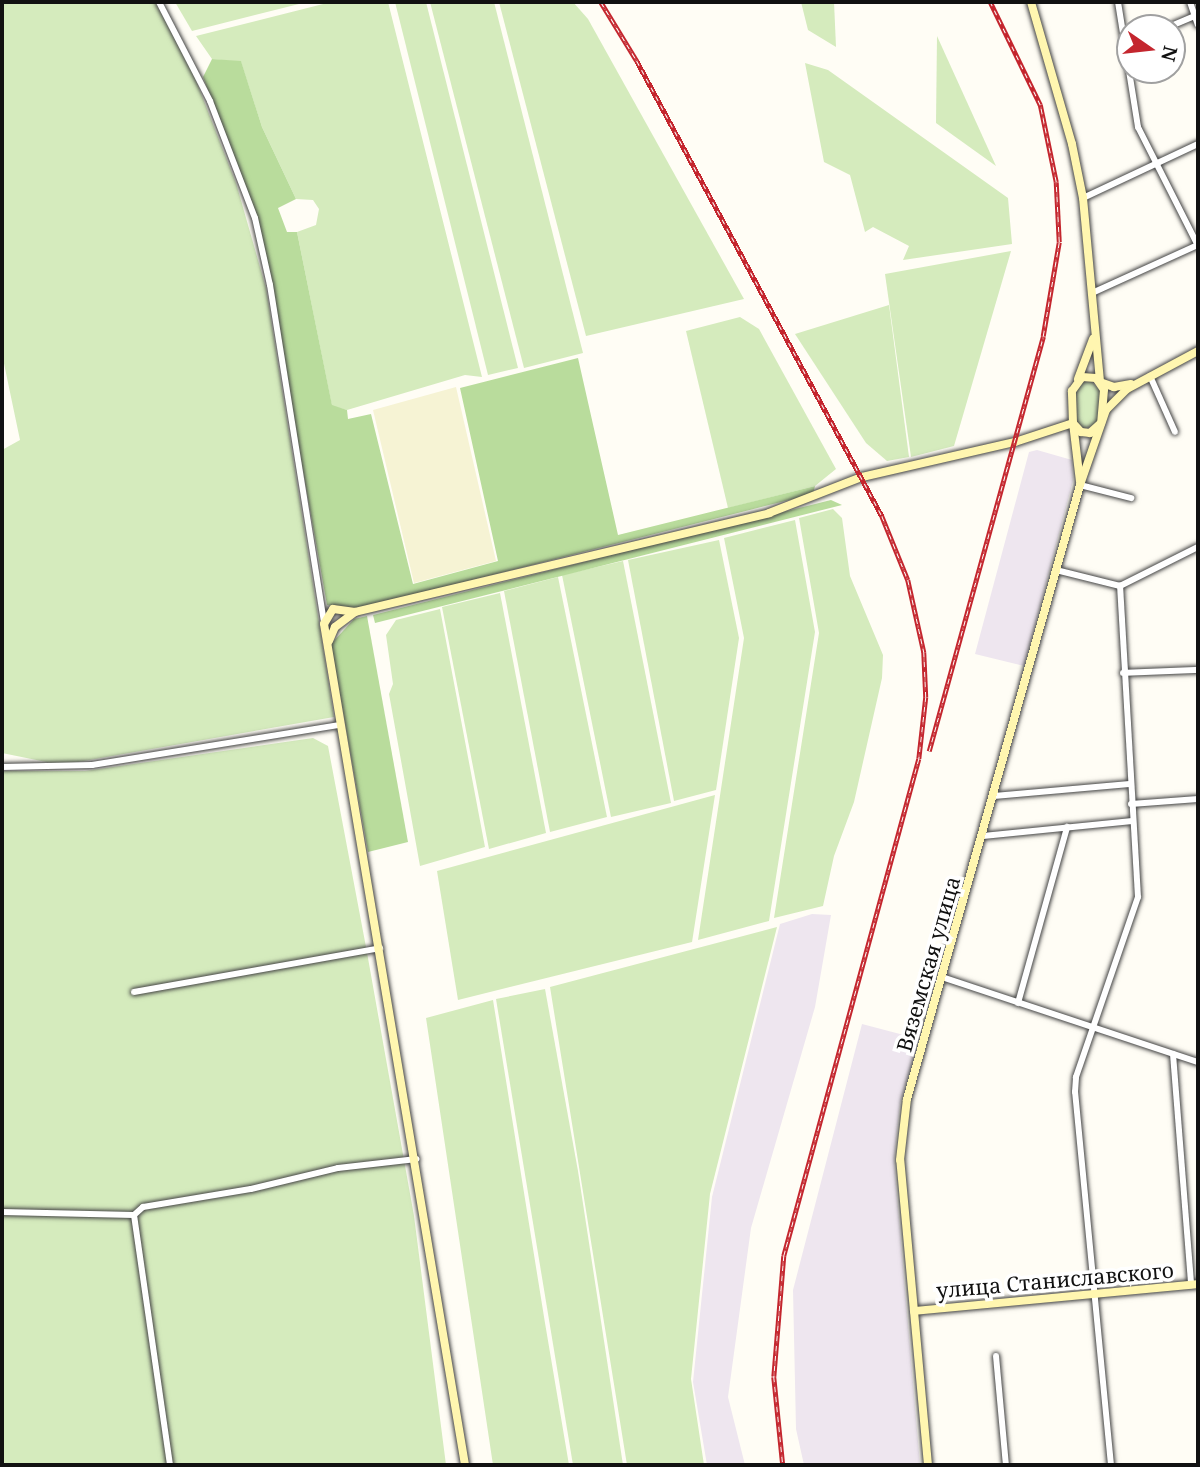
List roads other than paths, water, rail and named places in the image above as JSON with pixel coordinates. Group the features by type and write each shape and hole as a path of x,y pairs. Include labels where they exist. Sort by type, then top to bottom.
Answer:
{"main road":[{"path":"1031,2 1072,144 1083,198 1100,382 1104,393 1101,424"},
{"path":"1080,485 1073,423 1075,382 1089,356 1094,326"},
{"path":"1073,423 1086,433 1101,424 1112,401 1150,376 1198,351"},
{"path":"1075,382 1088,376 1100,382 1122,386 1150,376"},
{"path":"465,1465 416,1158 324,624 333,609 355,612 769,513 862,477 1015,442 1073,423"},
{"name":"Вяземская улица","path":"928,1465 900,1160 907,1099 1080,485 1101,424"},
{"path":"328,649 335,627 355,612"},
{"name":"улица Станиславского","path":"914,1311 1195,1284"}],"street":[{"path":"159,2 210,101 255,218 270,285 324,624"},
{"path":"1092,293 1198,246 1138,127 1118,2"},
{"path":"1190,2 1198,25"},
{"path":"1186,19 1194,16"},
{"path":"1083,198 1198,144"},
{"path":"1150,376 1175,432"},
{"path":"1080,485 1131,498"},
{"path":"1056,570 1120,586 1198,547"},
{"path":"1111,1465 1075,1092 1076,1077 1138,897 1130,804 1120,586"},
{"path":"1123,673 1198,670"},
{"path":"2,767 92,765 340,725"},
{"path":"994,796 1129,783"},
{"path":"1130,804 1198,799"},
{"path":"983,836 1132,821"},
{"path":"1018,1003 1067,827"},
{"path":"134,992 380,947"},
{"path":"942,977 1198,1062"},
{"path":"1173,1054 1195,1284"},
{"path":"2,1212 134,1215 143,1206 251,1189 338,1168 416,1158"},
{"path":"134,1215 170,1465"},
{"path":"996,1356 1006,1465"}],"railway":[{"path":"601,2 637,61 882,516 908,580 924,652 926,697 919,759 784,1256 774,1377 783,1465"},
{"path":"929,751 1043,336 1059,242 1056,182 1040,105 990,2"}]}
